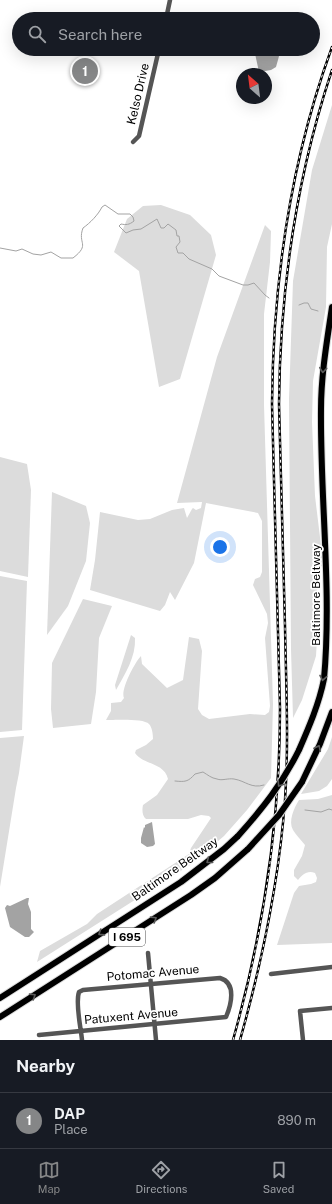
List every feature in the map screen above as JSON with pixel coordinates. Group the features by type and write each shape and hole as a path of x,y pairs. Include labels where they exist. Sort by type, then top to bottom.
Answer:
{"highway":[{"name":"Baltimore Beltway","path":"0,998 181,882 219,853 238,836 268,802 280,785 299,750 320,696 327,659 329,634 330,576 321,410 323,373 332,307"},
{"name":"I 695","path":"0,1017 191,895 215,878 248,849 279,815 302,782 320,744 332,712"}],"street":[{"path":"167,12 170,0"},
{"name":"Kelso Drive","path":"133,142 139,136 157,56"},
{"path":"148,953 156,1040"},
{"path":"271,974 332,967"},
{"name":"Potomac Avenue","path":"81,1030 78,994 81,990 85,989 220,978 226,981 230,987 230,1008 226,1017"},
{"path":"303,1040 300,1011 332,1008"},
{"name":"Patuxent Avenue","path":"39,1035 226,1017"},
{"path":"81,1030 82,1040"}],"shaded area":[{"path":"256,56 279,56 276,67 272,69 272,68 258,68"},
{"path":"332,105 332,224 327,247 326,307 313,381 312,422 315,496 323,562 318,579 316,604 318,623 316,656 302,700 293,718 289,399 293,281 312,170"},
{"path":"161,205 190,215 211,235 216,255 180,379 159,387 139,271 114,252 127,219 143,206"},
{"path":"265,225 271,231 270,262 264,314 264,405 273,704 271,778 247,810 224,836 190,865 37,962 40,951 87,924 97,914 189,854 191,848 211,818 209,816 201,815 188,819 146,819 144,816 142,810 143,805 157,795 168,779 166,773 162,769 143,760 135,753 136,750 146,745 153,739 151,727 146,722 141,721 106,720 111,711 111,703 121,702 124,698 123,694 126,683 135,664 141,656 142,664 167,688 183,680 189,637 199,639 202,651 198,709 202,715 209,719 250,714 265,715 269,712 270,706 265,638 268,623 267,614 253,585 255,579 260,577 262,572 262,521 258,513 206,503 194,563 175,600 170,592 165,605 160,611 90,590 100,512 138,520 150,519 172,510 184,508 187,518 193,508 196,510 201,508 202,502 177,503 217,357"},
{"path":"0,457 27,464 31,490 28,577 0,571"},
{"path":"52,492 86,506 90,523 86,561 68,606 47,635"},
{"path":"0,576 27,581 22,730 0,732"},
{"path":"83,599 112,606 99,638 96,692 91,724 53,728 51,709 52,663"},
{"path":"131,635 135,638 134,652 116,690 115,685"},
{"path":"24,736 19,773 0,887 0,738"},
{"path":"332,737 332,779 327,786 319,791 301,794 328,749"},
{"path":"332,795 332,943 277,945 294,893 299,886 316,882 317,878 315,873 312,872 301,876 298,880 294,876 294,870 302,856 305,845 294,832 291,819 299,800 318,799"},
{"path":"152,822 155,844 147,847 141,843 141,838 145,825"},
{"path":"29,898 28,904 31,912 31,929 34,932 29,937 25,937 10,927 5,908 7,905 10,906"}],"waterway":[{"path":"0,248 16,251 22,249 33,254 41,255 51,252 61,258 73,258 81,250 83,228 94,219 105,205 118,214 130,214 133,217 134,221 124,225 121,224 119,226 126,233 141,229 157,219 161,228 164,228 168,224 176,230 177,236 179,236 180,242 176,247 178,253 183,253 189,259 212,269 219,276 243,285 254,283 269,298"},
{"path":"299,305 308,303 311,309 318,311"},
{"path":"175,781 186,781 195,774 203,772 219,780 234,779 256,786 264,785"},
{"path":"305,810 321,812 329,809 332,810"}],"railway":[{"path":"233,1040 244,999 261,917 268,876 277,793 280,708 272,404 273,359 280,268 295,179 305,134 317,90 332,47"},
{"path":"240,1040 262,951 274,891 279,861 285,800 287,713 279,404 283,319 292,235 300,193 319,111 332,70"}],"place":[{"name":"DAP","path":"85,71"}]}
